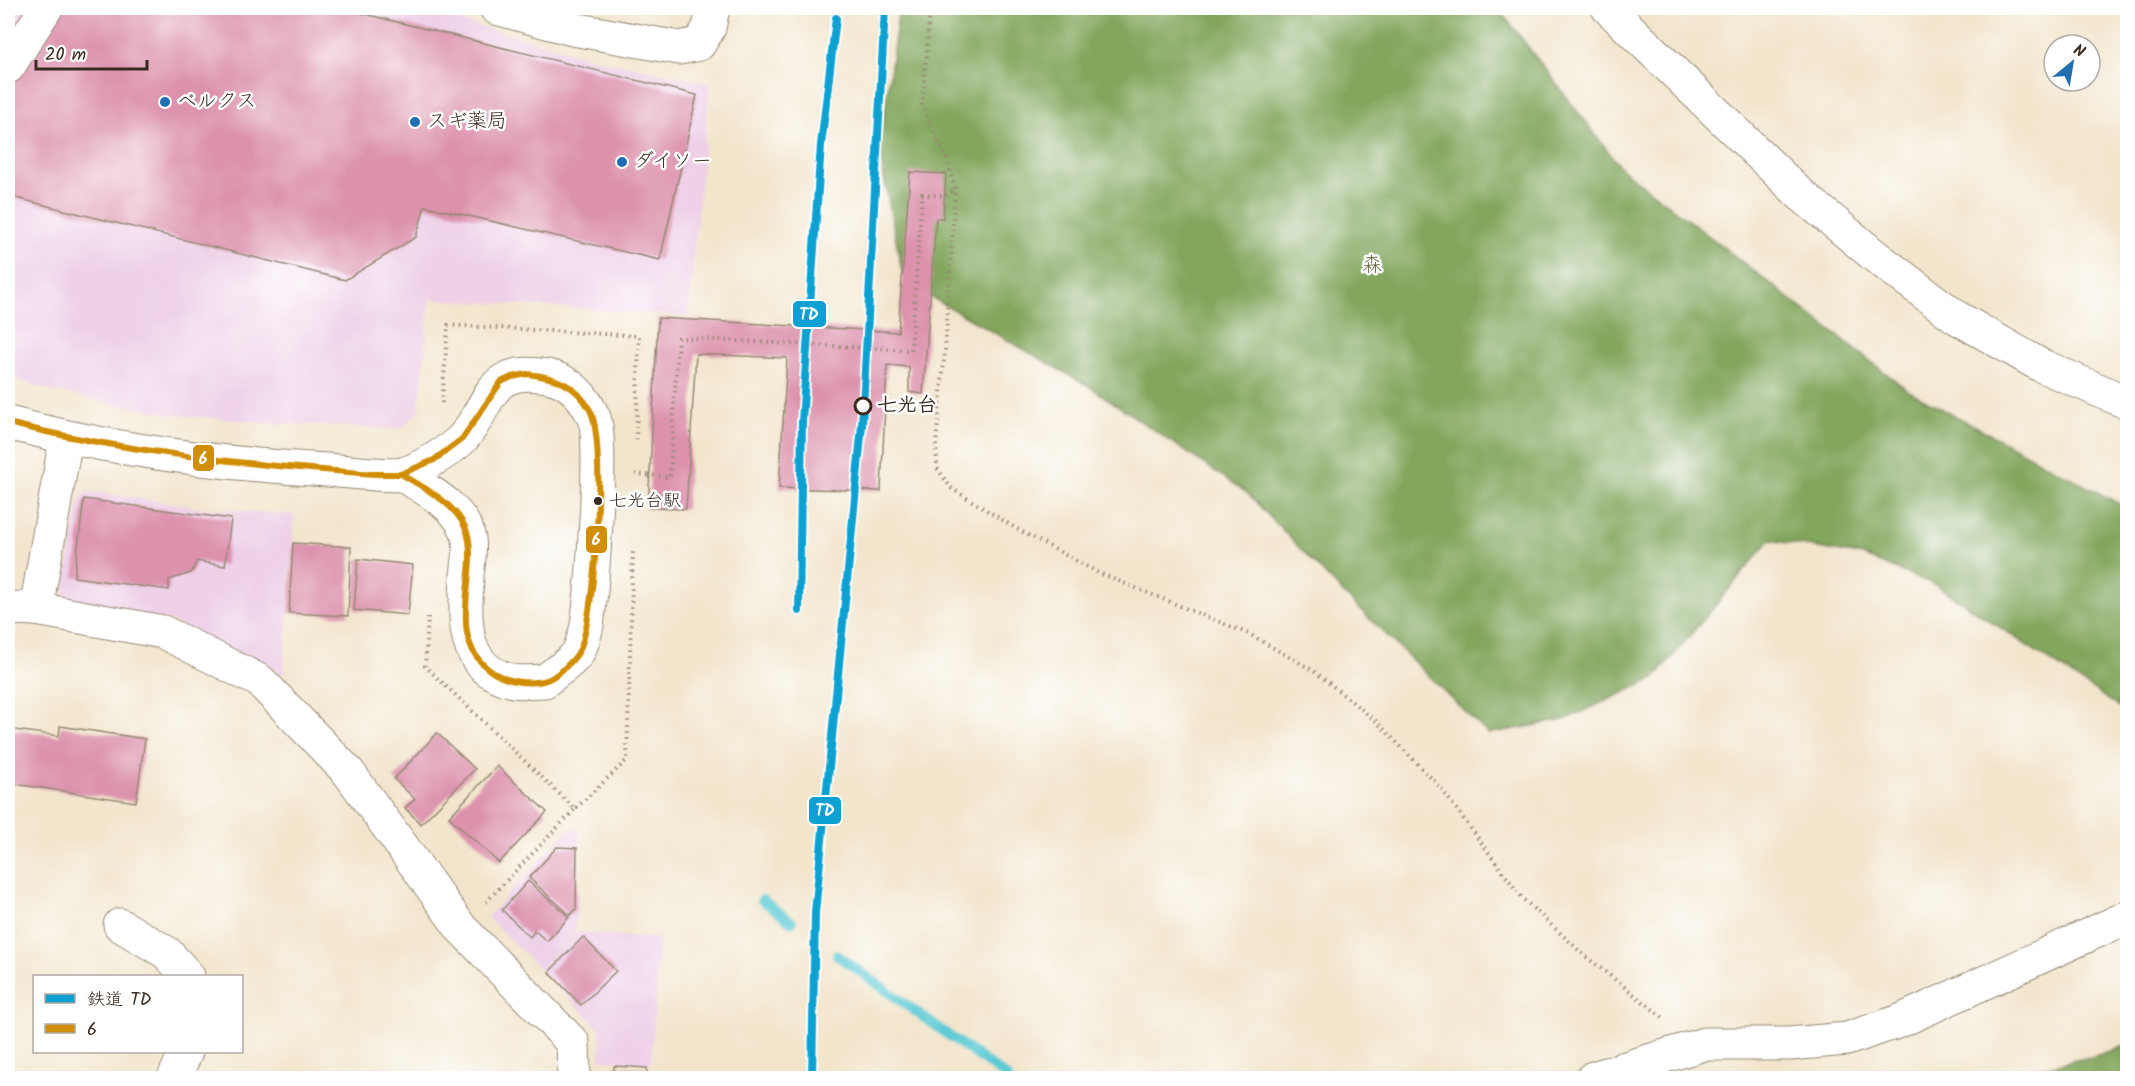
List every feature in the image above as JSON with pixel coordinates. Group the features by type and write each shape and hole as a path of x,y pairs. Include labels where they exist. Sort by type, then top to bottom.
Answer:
{"street":[{"path":"8,67 46,8"},
{"path":"496,8 573,29 679,48 699,44 709,28 712,8"},
{"path":"1608,8 1799,193 1875,256 1956,317 2040,365 2127,403"},
{"path":"8,423 66,438 213,461 401,474 447,504 461,521 469,539 466,601 469,643 481,667 513,681 545,681 577,654 588,621 598,450 595,419 580,394 567,383 548,376 522,375 499,382 487,396 463,438 446,452 401,474"},
{"path":"66,438 22,608 163,632 260,681 349,773 461,928 573,1043 574,1078"},
{"path":"1593,1078 1704,1044 1789,1044 1847,1040 1900,1021 2127,917"},
{"path":"120,925 166,953 187,975"},
{"path":"174,1078 186,1053"}],"path":[{"path":"930,8 922,105 946,157 955,189 945,351 936,444 937,468 951,488 1017,529 1098,573 1248,634 1314,671 1376,721 1440,787 1523,899 1584,955 1654,1012 1704,1044"},
{"path":"635,474 670,477 678,338 911,350 922,194 944,196 955,189"},
{"path":"461,928 575,809"}],"shaded area":[{"path":"15,8 416,8 595,59 710,83 688,316 430,299 419,411 401,429 267,423 169,414 52,391 8,376 8,18"},
{"path":"87,491 204,508 294,515 284,675 170,621 70,607 63,596 79,502"},
{"path":"569,829 580,830 575,931 540,969 487,917"},
{"path":"575,932 659,939 651,1064 600,1059 600,1029 540,970"}],"green space":[{"name":"森","path":"899,8 1498,8 1621,168 1909,391 2127,508 2127,712 1936,585 1860,555 1770,540 1654,679 1564,720 1488,734 1337,587 1247,493 1087,385 904,282 879,151"},
{"path":"2127,1045 2127,1078 1994,1078 2095,1056"}],"building":[{"path":"27,8 340,8 697,95 660,260 425,206 416,237 345,280 8,196 8,38"},
{"name":"七光台駅","path":"910,172 946,174 943,218 936,218 923,394 909,392 909,367 887,365 881,491 779,488 787,358 696,354 686,509 648,508 658,318 898,332"},
{"path":"84,499 231,519 225,566 197,561 191,573 169,580 169,590 74,577"},
{"path":"293,543 351,547 348,616 289,613"},
{"path":"358,559 413,565 408,615 354,610"},
{"path":"60,726 145,739 136,802 8,783 8,729 59,736"},
{"path":"437,733 475,769 421,824 405,808 415,799 394,779"},
{"path":"497,766 547,812 499,863 449,817"},
{"path":"557,847 577,848 576,909 570,915 529,878"},
{"path":"528,881 569,917 547,941 535,931 530,937 502,910"},
{"path":"583,937 616,971 581,1005 549,972"},
{"path":"614,1066 647,1068 647,1078 605,1078 606,1075 614,1075"}],"waterway":[{"path":"762,900 792,922"},
{"path":"837,955 1008,1078"}],"rail line":[{"name":"TD","path":"812,1078 815,913 862,425 885,8"},
{"name":"TD","path":"799,611 802,422 821,145 836,18"}],"transit line":[{"name":"6","path":"527,374 547,377 564,383 578,394 590,410 595,428 598,456 594,567 590,602 580,649 559,673 548,680 530,683 509,680 491,671 477,657 469,640 466,622 470,564 470,545 466,529 447,504 401,474 434,460 462,439 501,382 527,374"},
{"name":"6","path":"8,423 145,450 236,462 375,474 401,474"}],"place":[{"name":"ベルクス","path":"165,102"},
{"name":"スギ薬局","path":"415,122"},
{"name":"ダイソー","path":"622,162"},
{"name":"七光台","path":"863,406"},
{"name":"七光台駅","path":"598,501"}]}
